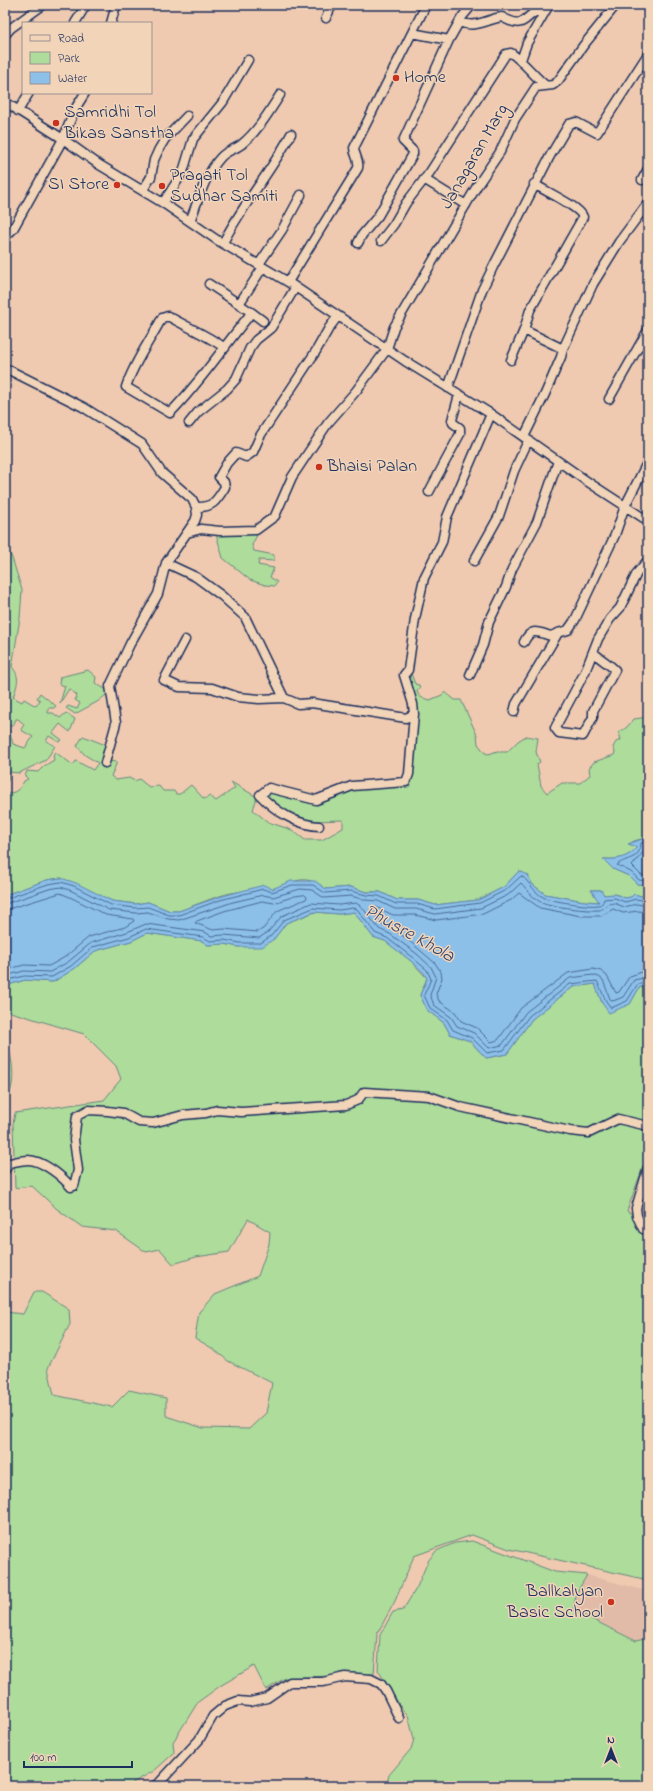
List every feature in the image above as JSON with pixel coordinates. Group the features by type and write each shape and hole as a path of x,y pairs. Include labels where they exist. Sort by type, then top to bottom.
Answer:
{"street":[{"path":"5,35 11,28 43,5"},
{"path":"76,22 86,5"},
{"path":"111,22 116,5"},
{"path":"326,18 332,5"},
{"path":"288,282 358,168 359,164 354,148 426,5"},
{"path":"358,243 362,234 378,216 413,154 413,151 402,141 449,40 459,22 472,5"},
{"name":"Janagaran Marg","path":"187,533 201,529 220,531 256,530 275,516 292,477 328,423 356,391 387,349 394,327 466,205 500,152 515,119 536,87 552,85 558,82 583,46 616,5"},
{"path":"459,22 467,25 478,25 502,17 515,24 519,24 540,10 548,8"},
{"path":"521,60 527,43 548,8"},
{"path":"412,33 449,40"},
{"path":"381,241 424,180 506,54 511,53 521,60 545,85"},
{"path":"448,388 482,290 534,184 569,124 576,122 597,133 648,54"},
{"path":"163,203 184,172 193,139 223,102 248,60"},
{"path":"18,111 28,94"},
{"path":"5,237 13,229 63,140 75,109 84,94"},
{"path":"190,221 216,162 224,154 241,144 252,134 280,95"},
{"path":"5,102 98,164 143,190 223,243 288,282 387,349 491,414 648,521"},
{"path":"143,190 151,177 154,160 162,144 187,116"},
{"path":"223,243 231,227 278,158 291,134"},
{"path":"642,180 648,168"},
{"path":"424,180 466,205"},
{"path":"511,360 524,330 530,310 583,217 583,215 576,209 534,184"},
{"path":"239,304 301,195"},
{"path":"474,561 499,516 526,439 563,349 592,284 619,242 648,203"},
{"path":"209,284 252,312 263,321"},
{"path":"189,423 198,412 227,389 236,379 250,348 256,340 271,328 296,288"},
{"path":"225,348 207,336 168,316 162,318 147,346 131,370 126,387 170,413 225,348 252,312"},
{"path":"196,507 206,508 218,499 225,487 224,482 219,477 227,463 236,453 246,457 253,452 257,441 275,412 338,316"},
{"path":"524,330 563,349"},
{"path":"609,399 648,330"},
{"path":"5,370 11,371 83,407 142,444 162,473 187,494 196,507 197,515 195,522 166,563 158,594 130,644 110,686 116,722 105,763"},
{"path":"429,492 460,434 460,428 453,423 452,420 459,395"},
{"path":"319,826 294,821 267,803 260,795 269,788 316,800 352,786 406,782 409,774 414,714 413,704 404,675 408,670 415,619 424,578 442,542 447,517 491,414"},
{"path":"470,675 484,645 489,622 506,587 512,568 537,522 558,461"},
{"path":"524,642 528,634 533,631 552,636 568,630 576,620 615,535 625,506 648,461"},
{"path":"594,652 602,661 608,663 615,670 593,711 594,716 583,736 559,733 555,728 585,672 598,639 610,619 620,608 638,573 648,560"},
{"path":"166,563 196,577 222,596 245,617 284,698"},
{"path":"514,712 516,704 558,633"},
{"path":"185,640 164,680 179,687 212,688 238,697 259,700 284,698 298,704 312,703 406,718 414,714"},
{"path":"5,1170 9,1163 30,1160 47,1166 65,1180 71,1187 74,1186 78,1170 74,1140 76,1116 88,1110 123,1113 139,1122 153,1122 183,1115 206,1113 217,1110 241,1112 346,1105 358,1100 364,1092 379,1092 429,1096 460,1107 570,1131 589,1133 618,1119 648,1126"},
{"path":"648,1168 636,1208 636,1216 643,1229 648,1231"},
{"path":"154,1786 199,1740 213,1716 225,1706 238,1701 250,1702 267,1698 290,1682 323,1682 345,1677 371,1679 381,1684 400,1718"}],"shaded area":[{"name":"Ballkalyan Basic School","path":"587,1575 643,1590 648,1595 648,1638 636,1641 573,1609 577,1592"}],"green space":[{"path":"258,533 252,545 254,551 274,555 274,561 259,560 258,565 274,568 270,577 277,582 275,586 265,585 250,580 223,558 216,534"},
{"path":"5,544 12,558 22,590 20,618 12,667 17,674 17,685 13,697 22,702 24,699 36,706 40,700 37,698 40,693 56,706 54,708 48,708 48,713 53,713 60,718 66,713 75,719 70,732 60,724 53,733 62,740 59,742 49,736 46,741 55,746 46,760 19,773 9,772 8,781 5,783","holes":["16,719 24,724 21,730 33,737 25,748 13,744 8,726 13,726"]},
{"path":"414,658 412,671 410,671 415,684 419,685 420,688 417,691 419,696 430,700 442,695 445,692 455,700 461,700 477,735 478,744 485,753 489,754 497,751 507,752 518,741 526,736 538,738 536,752 540,762 537,764 541,786 547,793 562,783 580,783 590,775 589,768 594,762 614,755 615,752 613,747 616,742 621,740 619,732 626,728 634,719 648,717 648,837 629,844 638,847 631,854 623,858 604,859 613,869 629,876 637,884 648,885 648,898 634,894 631,897 625,898 615,894 604,895 601,890 591,890 600,902 584,901 545,894 532,884 528,875 519,871 504,887 478,900 435,905 418,900 397,900 380,892 366,892 351,887 326,889 310,881 304,880 298,880 271,889 236,892 211,899 179,911 170,911 148,902 136,904 112,901 61,878 47,880 5,895 5,794 12,793 21,787 24,781 28,779 25,776 27,771 38,772 54,760 53,755 55,752 73,765 76,761 93,770 98,763 85,755 77,746 83,736 108,746 108,761 117,762 111,776 116,780 129,778 135,781 139,779 149,787 159,786 163,791 174,791 176,794 180,794 191,785 204,799 210,796 216,801 235,788 231,782 257,797 253,810 268,822 292,830 305,840 322,840 343,828 343,820 313,821 296,818 266,795 274,791 316,801 356,787 407,786 414,747 408,676"},
{"path":"88,670 96,677 95,683 110,692 97,702 75,714 66,708 68,706 77,709 80,703 75,700 77,695 69,689 60,703 65,686 59,684 60,677"},
{"path":"315,912 339,914 354,912 373,937 385,941 411,961 427,978 420,995 427,1010 444,1023 450,1034 470,1041 486,1058 507,1054 532,1019 573,987 595,984 602,1003 630,1004 639,988 648,985 648,1156 627,1211 648,1225 648,1580 509,1549 472,1535 414,1556 395,1601 377,1634 374,1674 285,1678 266,1690 254,1666 220,1686 198,1702 173,1742 174,1753 154,1771 127,1786 5,1786 5,1312 23,1314 34,1292 42,1292 69,1309 70,1324 48,1368 54,1395 112,1407 129,1390 166,1398 166,1416 203,1428 249,1429 266,1413 272,1383 228,1361 215,1350 195,1338 199,1312 215,1294 258,1276 269,1244 270,1232 248,1219 229,1252 196,1257 173,1264 160,1249 146,1252 116,1231 82,1227 57,1209 32,1186 15,1188 13,1124 15,1113 104,1100 121,1079 116,1066 84,1034 7,1011 5,1012 5,986 25,980 53,982 74,969 95,951 131,941 147,933 202,941 208,945 224,944 239,947 274,939 286,923"},
{"path":"5,1035 10,1051 13,1078 12,1086 5,1100"},
{"path":"472,1541 555,1572 587,1575 577,1592 573,1610 636,1641 648,1638 648,1786 386,1786 389,1775 411,1749 414,1739 408,1715 402,1709 378,1670 380,1635 393,1612 403,1610 417,1587 428,1561 436,1551 455,1543"}],"water":[{"path":"648,837 648,885 637,884 629,876 613,869 603,859 622,858 630,854 637,847 628,844"},
{"name":"Phusre Khola","path":"519,871 528,875 532,884 545,894 584,901 599,902 591,890 601,890 604,895 615,894 625,898 631,897 634,894 648,898 648,985 639,988 630,1004 609,1013 602,1003 595,984 573,987 532,1019 507,1054 486,1058 470,1041 450,1034 444,1023 427,1010 420,995 427,979 424,973 385,941 373,937 354,912 340,914 314,912 286,923 274,939 262,947 239,947 224,944 208,945 202,941 147,933 131,941 95,951 74,969 53,982 25,980 5,986 5,895 47,880 61,878 76,883 112,901 136,904 148,902 170,911 179,911 219,897 264,885 272,889 291,881 315,881 326,889 351,887 366,892 380,892 397,900 418,900 435,905 478,900 504,887"}],"place":[{"name":"Home","path":"396,78"},
{"name":"Samridhi Tol Bikas Sanstha","path":"56,123"},
{"name":"SI Store","path":"117,185"},
{"name":"Pragati Tol Sudhar Samiti","path":"162,186"},
{"name":"Bhaisi Palan","path":"319,467"},
{"name":"Ballkalyan Basic School","path":"611,1602"}]}
